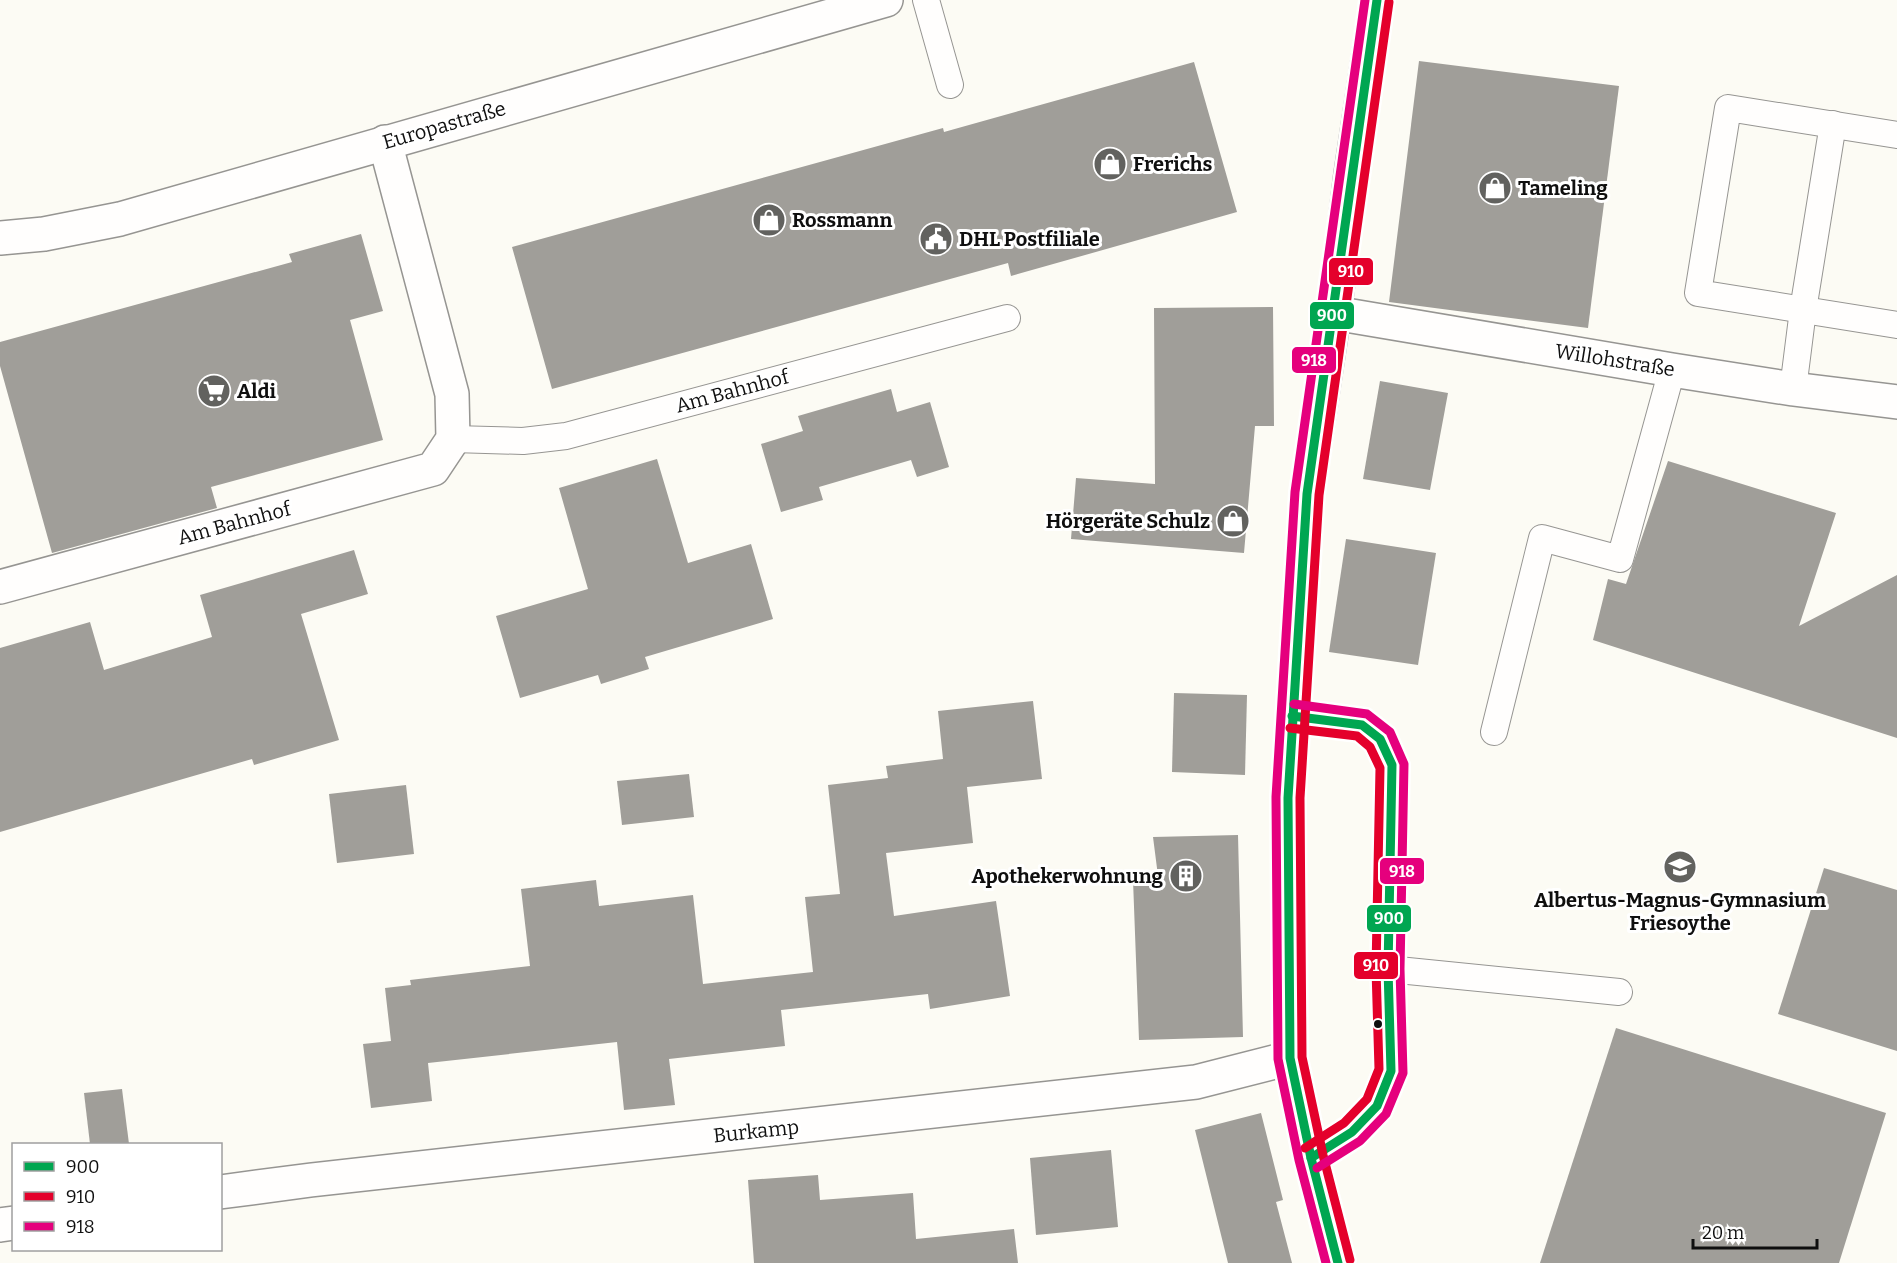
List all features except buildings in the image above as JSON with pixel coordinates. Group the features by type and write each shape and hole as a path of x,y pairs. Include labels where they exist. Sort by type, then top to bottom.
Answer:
{"street":[{"name":"Europastraße","path":"0,237 44,234 120,219 886,0"},
{"path":"1338,1263 1311,1158 1290,1059 1288,798 1307,494 1377,0"},
{"path":"385,142 452,394 453,439"},
{"name":"Willohstraße","path":"1334,313 1792,389 1897,402"},
{"name":"Am Bahnhof","path":"0,587 433,469 453,439"},
{"name":"Burkamp","path":"222,1192 334,1177 1196,1082 1290,1059"}],"lane":[{"path":"926,0 950,85"},
{"path":"1897,135 1728,108 1698,293 1897,325"},
{"path":"1792,389 1833,124"},
{"name":"Am Bahnhof","path":"453,439 523,441 566,436 1007,318"},
{"path":"1494,732 1542,537 1620,559 1672,370"},
{"path":"1292,716 1362,725 1380,739 1392,765 1388,969 1391,1071 1377,1106 1352,1132 1311,1158"},
{"path":"1388,969 1619,992"}],"transit line":[{"name":"918","path":"1326,1263 1299,1160 1278,1059 1276,797 1295,492 1365,0"},
{"name":"900","path":"1338,1263 1311,1158 1290,1058 1288,798 1307,494 1377,0"},
{"name":"910","path":"1350,1260 1323,1155 1302,1057 1300,798 1319,495 1389,2"},
{"name":"918","path":"1294,704 1367,714 1390,732 1404,764 1400,969 1403,1073 1386,1114 1360,1141 1317,1168"},
{"name":"900","path":"1292,716 1362,725 1380,739 1392,765 1388,969 1391,1071 1377,1106 1352,1132 1311,1158"},
{"name":"910","path":"1290,728 1357,736 1370,747 1380,768 1376,969 1379,1069 1367,1099 1344,1123 1305,1148"}],"place":[{"name":"Frerichs","path":"1110,164"},
{"name":"Tameling","path":"1495,188"},
{"name":"Rossmann","path":"769,220"},
{"name":"DHL Postfiliale","path":"936,239"},
{"name":"Aldi","path":"214,391"},
{"name":"Hörgeräte Schulz","path":"1233,521"},
{"name":"Albertus-Magnus-Gymnasium Friesoythe","path":"1680,867"},
{"name":"Apothekerwohnung","path":"1186,876"}]}
